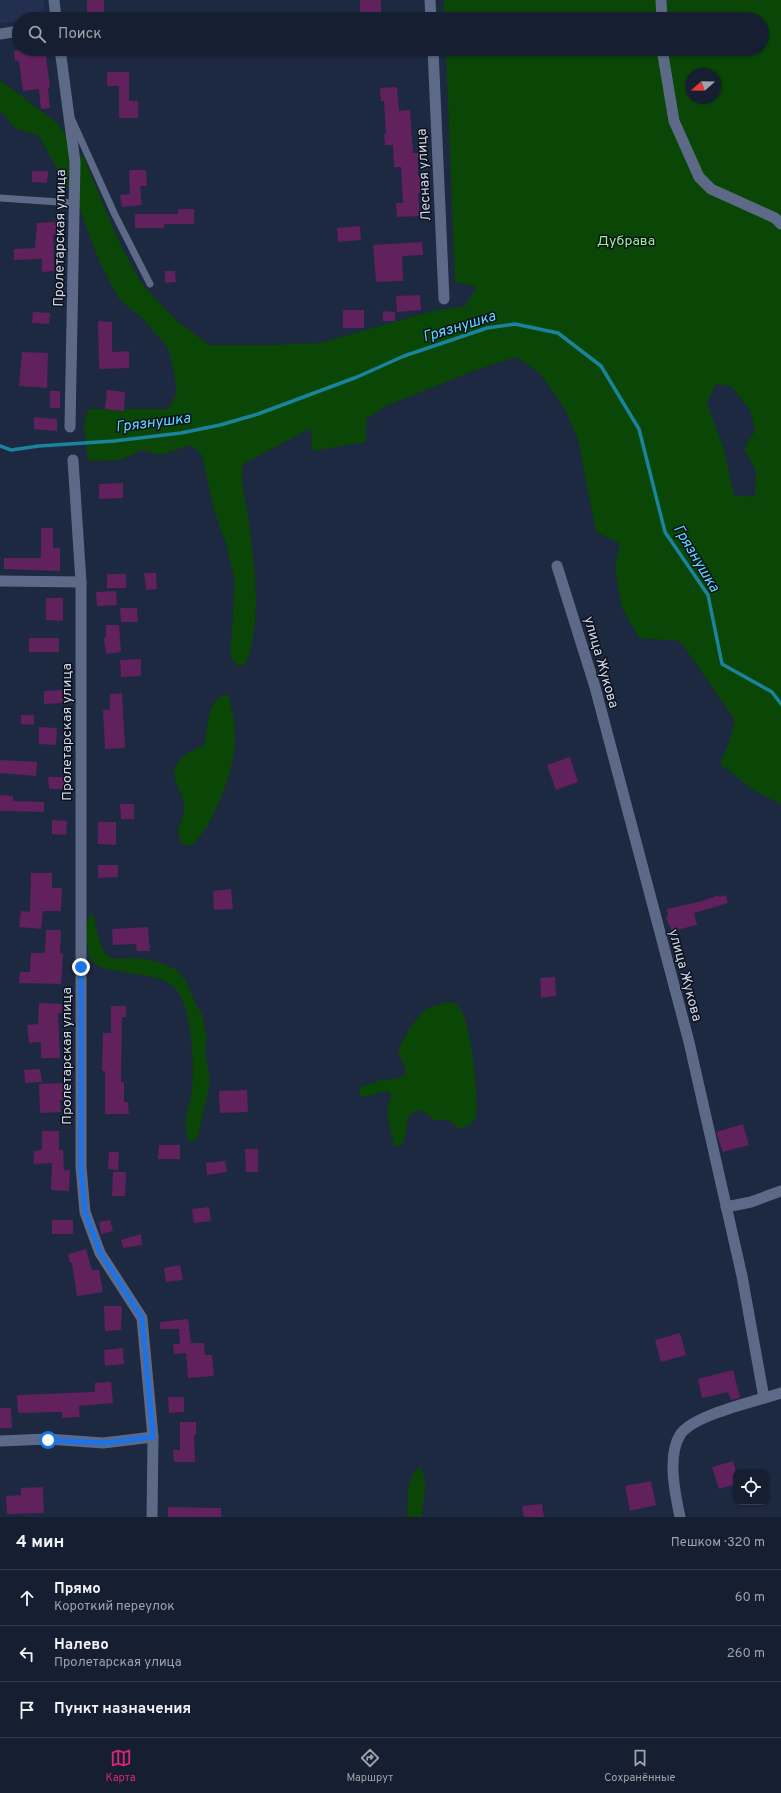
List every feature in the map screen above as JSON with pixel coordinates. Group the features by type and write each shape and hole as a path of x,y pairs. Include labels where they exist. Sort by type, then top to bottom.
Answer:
{"street":[{"path":"54,0 55,12"},
{"path":"430,0 431,12"},
{"path":"661,0 662,12"},
{"path":"0,34 12,32"},
{"name":"Пролетарская улица","path":"61,56 75,162 70,428"},
{"name":"Лесная улица","path":"433,56 444,299"},
{"path":"663,56 674,121 699,177 712,189 775,218 781,224"},
{"name":"Пролетарская улица","path":"74,460 80,582 81,1167 85,1212 100,1252 142,1318 153,1437 152,1517"},
{"name":"улица Жукова","path":"557,566 595,687 689,1042 742,1276 764,1398"},
{"path":"0,581 80,582"},
{"path":"726,1207 751,1202 781,1191"},
{"path":"680,1517 673,1467 680,1436 688,1426 705,1417 781,1393"},
{"path":"0,1441 48,1440 104,1443 153,1437"}],"lane":[{"path":"68,111 115,215 150,284"},
{"path":"0,198 74,203"}],"shaded area":[{"path":"0,0 44,0 45,12 12,12 12,22 0,24"}],"green space":[{"name":"Дубрава","path":"444,0 781,0 781,805 755,791 720,764 730,740 735,720 680,641 639,638 622,608 615,569 620,543 596,532 578,440 566,411 540,373 516,357 476,370 386,406 366,419 366,442 312,451 311,428 243,464 242,484 253,553 256,610 251,646 246,664 238,666 230,656 235,583 227,547 214,510 202,455 191,445 160,455 143,450 120,460 88,461 84,425 88,409 168,409 177,393 174,372 168,348 143,319 119,299 100,263 81,211 38,135 16,129 0,111 0,80 57,123 85,160 120,244 142,284 177,321 209,345 320,343 433,311 465,306 477,287 455,282 446,56 769,56 769,12 444,12","holes":["716,384 731,386 750,410 755,431 744,448 756,471 755,497 734,495 723,446 707,404"]},
{"path":"228,694 233,715 235,737 232,764 228,779 215,811 200,837 191,846 183,844 178,833 178,829 183,818 184,807 182,796 175,777 176,765 181,758 204,745 211,708 220,697"},
{"path":"90,914 94,916 98,937 103,950 108,956 116,959 134,958 155,961 175,969 186,981 197,1007 202,1014 207,1039 205,1050 210,1083 198,1135 193,1142 189,1142 186,1127 192,1089 193,1066 191,1036 181,997 175,988 167,982 145,975 108,969 99,966 92,961 88,953 86,940 86,925"},
{"path":"446,1002 455,1003 460,1008 469,1035 477,1098 476,1116 474,1121 460,1129 448,1120 435,1120 421,1110 410,1114 402,1145 394,1145 387,1114 391,1092 386,1091 368,1096 360,1096 359,1088 380,1080 397,1079 405,1075 406,1070 398,1051 406,1035 413,1023 425,1010"},
{"path":"420,1468 425,1479 422,1517 407,1517 410,1482 415,1471"}],"building":[{"path":"87,0 104,0 104,12 87,12"},
{"path":"360,0 381,0 381,12 360,12"},
{"path":"14,56 46,56 50,87 48,88 50,108 41,109 39,89 23,91 19,61 15,61"},
{"path":"107,72 129,72 129,101 138,101 138,118 119,118 119,86 107,86"},
{"path":"397,87 399,111 410,110 413,153 418,153 418,176 420,175 420,193 418,193 420,216 397,217 396,203 403,203 401,167 394,167 393,145 385,145 384,134 386,134 384,101 381,101 380,88"},
{"path":"129,170 146,170 147,186 140,186 142,205 122,207 120,195 130,194"},
{"path":"32,171 48,171 47,183 32,182"},
{"path":"178,209 194,209 194,224 164,224 164,228 135,228 135,214 178,214"},
{"path":"56,222 56,235 53,235 54,271 42,272 42,259 14,260 14,249 35,248 37,223"},
{"path":"360,226 361,240 338,242 337,228"},
{"path":"422,242 423,255 402,256 403,281 376,282 373,245"},
{"path":"165,271 175,271 176,282 165,283"},
{"path":"420,295 421,310 397,312 396,296"},
{"path":"343,310 364,310 364,328 343,328"},
{"path":"383,311 395,312 395,321 383,321"},
{"path":"33,312 50,313 49,324 32,323"},
{"path":"98,321 112,322 112,352 129,351 129,368 99,369"},
{"path":"22,352 48,353 47,388 19,386"},
{"path":"107,390 125,392 124,411 105,409"},
{"path":"50,391 60,391 60,408 50,408"},
{"path":"34,417 57,419 57,431 34,429"},
{"path":"123,483 123,498 99,499 99,484"},
{"path":"41,528 53,528 53,548 60,548 60,571 4,569 4,558 41,558"},
{"path":"144,573 156,573 157,589 146,590"},
{"path":"107,574 126,574 126,588 107,588"},
{"path":"116,591 117,605 97,606 96,592"},
{"path":"46,598 63,598 63,621 46,620"},
{"path":"120,608 137,608 138,622 121,622"},
{"path":"106,625 119,625 121,652 106,654 104,638 106,638"},
{"path":"29,638 59,638 59,652 29,652"},
{"path":"141,659 141,676 121,677 120,660"},
{"path":"62,690 63,703 44,704 44,691"},
{"path":"122,693 125,748 105,749 103,710 110,710 110,694"},
{"path":"21,715 34,715 34,725 21,724"},
{"path":"39,727 57,728 56,745 39,744"},
{"path":"570,757 578,782 556,790 547,765"},
{"path":"0,760 37,762 36,776 0,773"},
{"path":"48,777 65,777 65,789 49,789"},
{"path":"0,795 13,796 13,801 44,802 44,812 0,811"},
{"path":"120,804 134,804 134,819 121,819"},
{"path":"52,820 67,821 66,835 52,834"},
{"path":"98,822 116,822 116,845 98,844"},
{"path":"98,865 118,865 118,877 98,878"},
{"path":"31,873 52,873 52,888 62,888 61,911 43,911 41,929 19,927 21,911 30,912"},
{"path":"231,889 233,909 214,910 213,891"},
{"path":"719,895 719,897 726,895 728,903 694,913 697,925 672,931 666,918 668,915 667,909 702,901"},
{"path":"148,927 150,951 137,951 136,944 113,945 112,929"},
{"path":"46,930 61,930 60,953 63,954 61,984 19,983 20,972 30,972 31,953 45,953"},
{"path":"555,977 556,996 541,998 540,978"},
{"path":"39,1003 62,1004 62,1013 58,1013 60,1058 41,1058 41,1042 29,1043 27,1025 38,1024"},
{"path":"111,1006 126,1006 126,1017 122,1017 121,1082 124,1082 124,1102 128,1102 129,1114 105,1114 105,1071 102,1071 103,1033 111,1033"},
{"path":"40,1069 42,1082 25,1083 24,1070"},
{"path":"69,1083 69,1099 60,1100 61,1112 40,1113 39,1084"},
{"path":"247,1090 248,1112 220,1113 219,1091"},
{"path":"743,1124 749,1145 723,1152 716,1132"},
{"path":"42,1131 59,1131 59,1150 63,1150 64,1170 70,1170 69,1191 51,1190 52,1163 34,1164 34,1151 42,1150"},
{"path":"159,1145 180,1145 180,1159 158,1159"},
{"path":"245,1149 258,1149 258,1172 246,1172"},
{"path":"109,1152 119,1152 118,1170 108,1169"},
{"path":"225,1161 227,1172 207,1175 206,1163"},
{"path":"113,1172 126,1172 125,1196 112,1196"},
{"path":"209,1207 211,1221 194,1223 192,1209"},
{"path":"52,1220 73,1220 73,1234 52,1234"},
{"path":"110,1220 113,1231 101,1234 99,1222"},
{"path":"141,1234 142,1245 123,1248 121,1240"},
{"path":"86,1249 92,1270 99,1270 103,1292 77,1296 72,1263 70,1263 68,1254"},
{"path":"180,1265 183,1280 166,1282 164,1268"},
{"path":"104,1306 122,1306 121,1330 105,1331"},
{"path":"188,1319 191,1343 204,1343 205,1355 212,1355 214,1376 188,1378 186,1353 174,1354 173,1344 180,1344 179,1329 160,1329 160,1322"},
{"path":"680,1333 686,1355 661,1362 655,1340"},
{"path":"123,1348 124,1364 105,1366 104,1350"},
{"path":"733,1370 740,1398 731,1400 728,1392 702,1398 698,1379"},
{"path":"111,1382 113,1403 79,1406 80,1417 62,1418 62,1412 18,1413 17,1395 95,1392 95,1383"},
{"path":"168,1397 184,1397 184,1412 169,1413"},
{"path":"0,1408 11,1408 12,1428 0,1428"},
{"path":"180,1422 196,1422 196,1435 194,1435 195,1462 174,1462 173,1450 180,1450"},
{"path":"733,1461 735,1469 733,1469 733,1485 719,1489 712,1467"},
{"path":"651,1481 656,1505 630,1511 625,1486"},
{"path":"43,1487 44,1513 7,1514 6,1496 21,1495 21,1488"},
{"path":"542,1504 544,1517 524,1517 522,1506"},
{"path":"168,1507 221,1508 221,1517 168,1517"}],"waterway":[{"name":"Грязнушка","path":"0,446 11,450 39,446 114,441 181,433 220,425 258,414 357,377 404,356 487,328 515,324 558,333 601,366 639,429 665,532 708,595 722,664 772,692 781,704"}],"route":[{"path":"48,1440 104,1443 153,1437 142,1318 122,1289 100,1252 85,1212 81,1167 81,967"}]}
